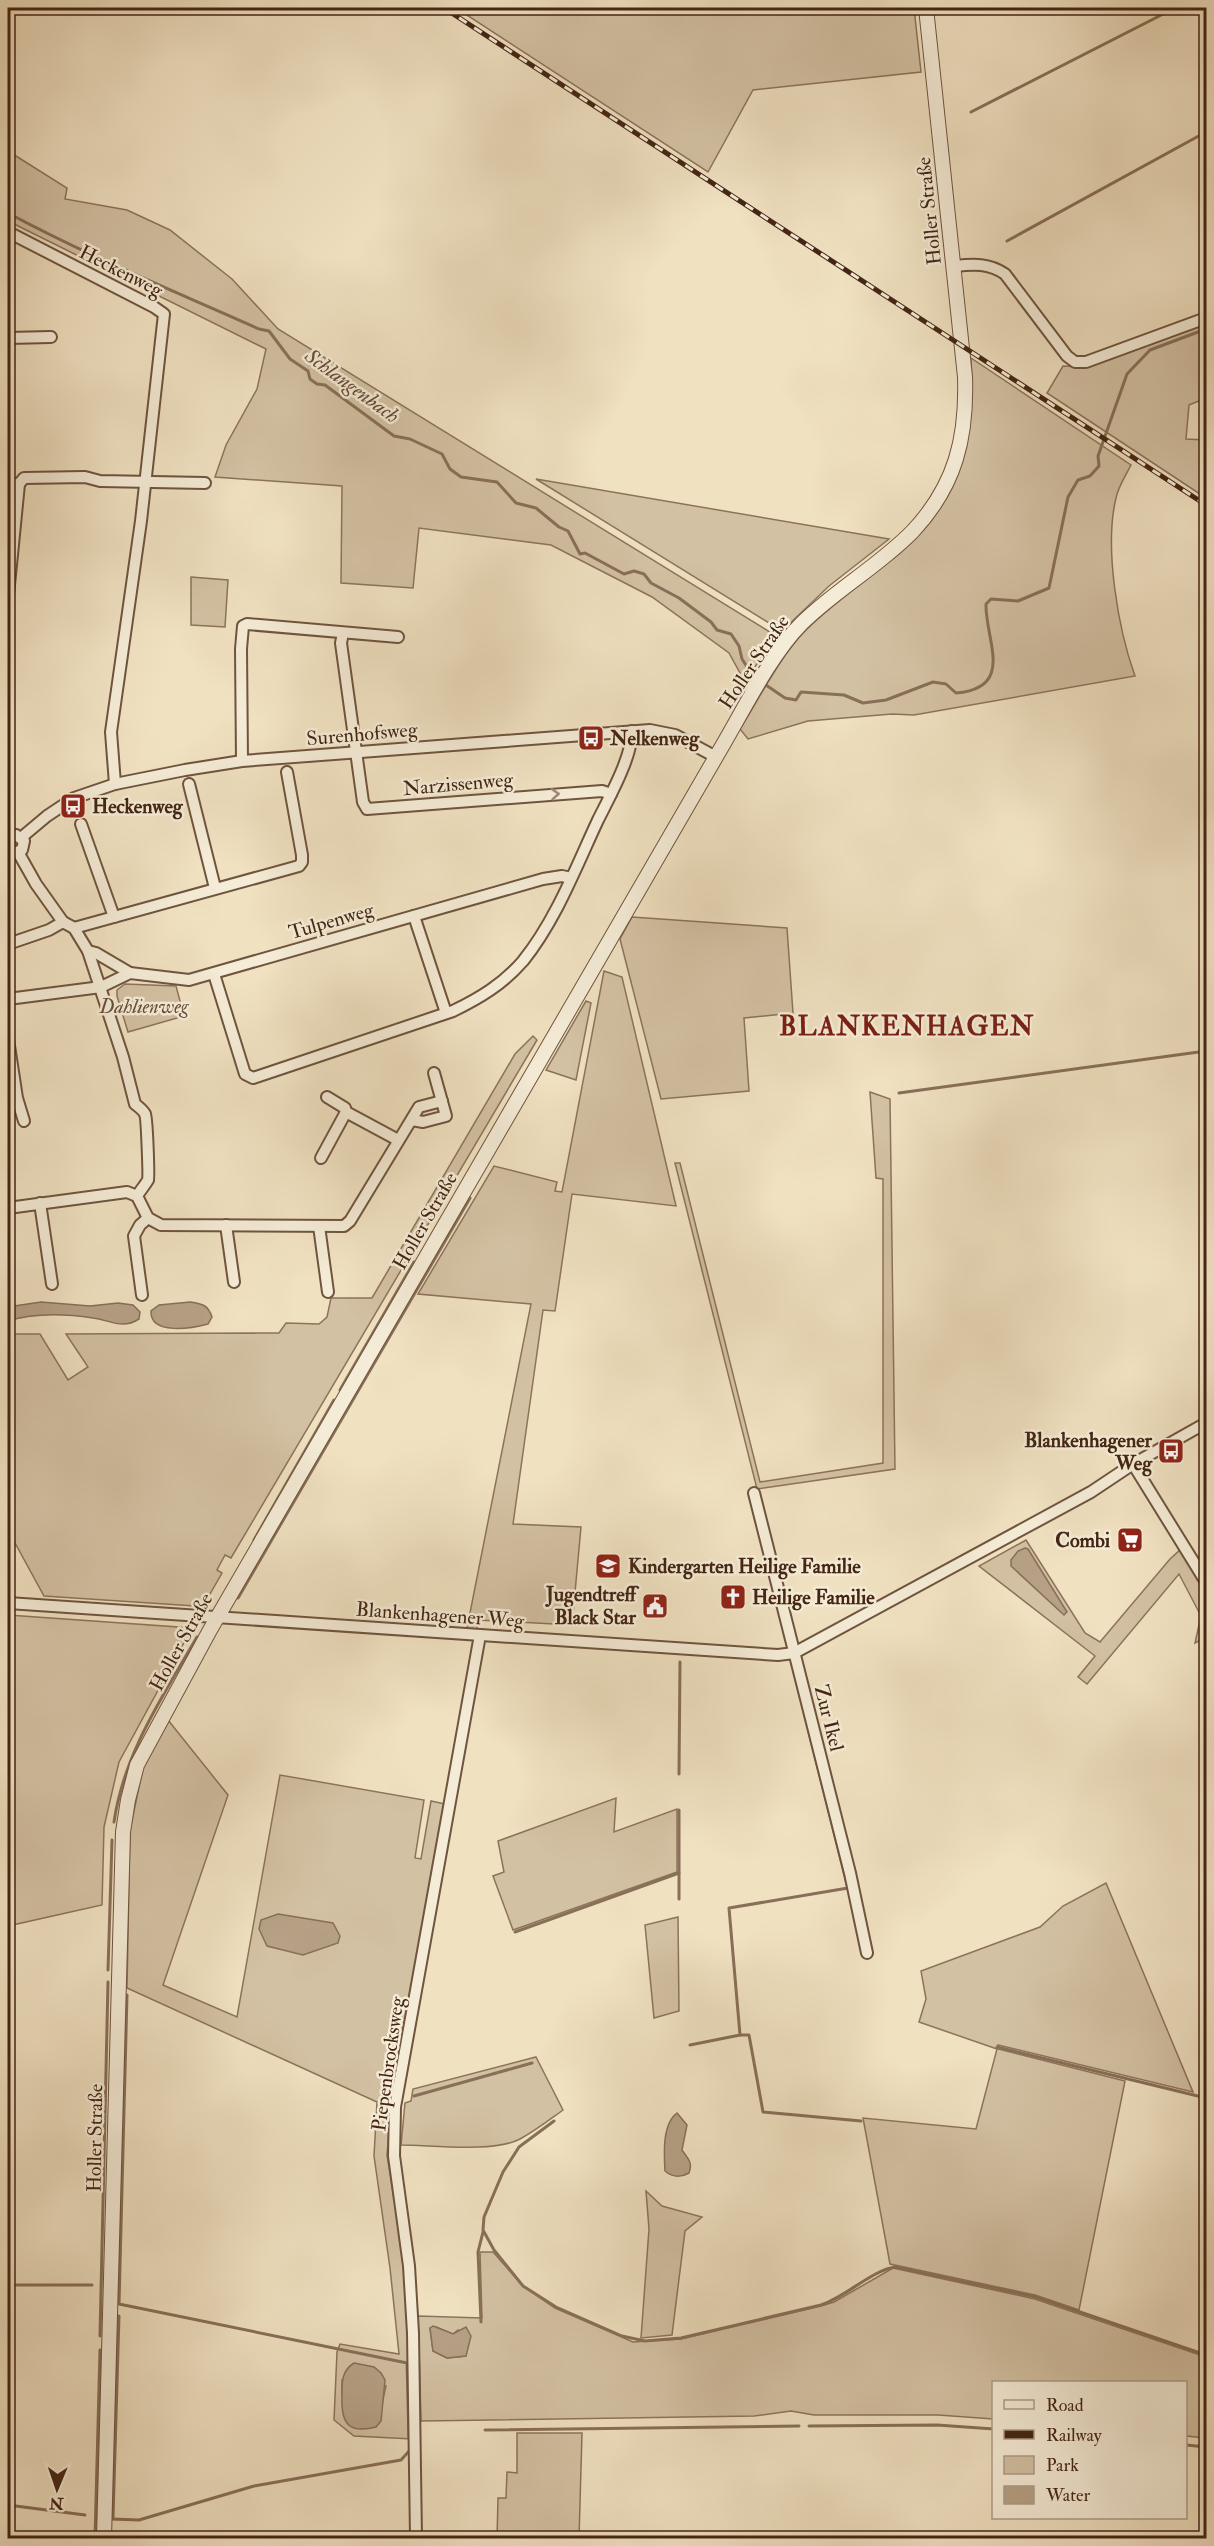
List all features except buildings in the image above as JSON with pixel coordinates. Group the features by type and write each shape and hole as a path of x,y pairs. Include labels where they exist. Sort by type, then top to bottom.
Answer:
{"street":[{"name":"Holler Straße","path":"104,2538 123,1832 137,1765 217,1618 716,758 787,640 801,624 912,532 928,512 952,474 963,438 966,400 955,266 926,8"},
{"name":"Heckenweg","path":"8,232 164,314 145,481 111,732 115,784"},
{"path":"955,266 984,265 995,267 1005,274 1067,356 1075,362 1086,362 1206,318"},
{"path":"8,338 51,337"},
{"path":"8,595 13,484 24,478 85,477 100,481 206,483"},
{"path":"242,761 241,649 243,626 247,624 398,637"},
{"path":"343,633 341,643 357,752"},
{"name":"Surenhofsweg","path":"10,844 16,835 22,837 47,816 74,798 115,784 242,761 650,730 665,732 716,758"},
{"path":"214,974 245,1074 253,1078 446,1013 479,999 499,985 522,962 559,903 610,794 632,741 632,731"},
{"name":"Narzissenweg","path":"357,752 363,802 367,809 602,791 610,794"},
{"path":"74,928 298,866 302,862 287,772"},
{"path":"189,784 215,888"},
{"path":"81,824 114,917"},
{"path":"10,844 63,922 74,928 88,951 101,987 135,1104 144,1112 148,1126 145,1134 148,1179 137,1196"},
{"name":"Tulpenweg","path":"130,973 178,980 214,974 543,879 562,876 570,878"},
{"path":"414,916 446,1013"},
{"path":"8,944 49,930 63,922"},
{"path":"88,951 96,953 130,973"},
{"path":"8,999 101,987 130,973"},
{"path":"8,1039 17,1098 24,1121"},
{"path":"412,1120 423,1122 446,1116 434,1073"},
{"path":"327,1097 345,1108 346,1112 398,1140"},
{"path":"8,1208 127,1192 137,1196 148,1218 161,1224 344,1226 350,1221 419,1107 442,1101"},
{"path":"321,1158 346,1112"},
{"path":"40,1203 52,1284"},
{"path":"142,1295 134,1236 140,1225 148,1218"},
{"path":"226,1224 234,1282"},
{"path":"319,1226 328,1292"},
{"name":"Blankenhagener Weg","path":"8,1603 778,1655 794,1653 1091,1492 1133,1464 1206,1423"},
{"path":"1133,1464 1206,1582"},
{"name":"Zur Ikel","path":"754,1493 850,1873 867,1953"},
{"name":"Piepenbrocksweg","path":"417,2538 413,2333 409,2266 394,2156 395,2107 480,1635"}],"green space":[{"path":"456,8 914,8 921,72 753,90 708,172"},
{"path":"8,151 67,188 65,199 127,210 170,230 232,279 278,329 773,634 771,643 745,682 729,653 652,597 551,545 419,528 413,588 341,583 342,486 215,477 226,445 257,389 266,349 8,221"},
{"path":"1206,324 1206,398 1189,405 1186,439 1206,440 1206,498 1047,393 1063,366 1087,367"},
{"path":"971,358 1131,465 1117,494 1113,518 1112,563 1118,612 1135,676 914,715 892,714 808,721 748,739 740,729 779,664 797,640 828,610 898,555 920,534 937,513 951,490 967,442 972,388"},
{"path":"536,479 889,539 829,586 782,631"},
{"path":"191,577 228,580 225,627 191,625"},
{"path":"632,917 787,928 793,1013 744,1018 749,1091 661,1099 620,939"},
{"path":"604,971 622,977 676,1206 572,1194 555,1311 543,1310 513,1524 581,1527 572,1625 478,1620 477,1629 467,1628 531,1304 418,1294 494,1166 557,1182 555,1191 562,1192"},
{"name":"Dahlienweg","path":"125,984 176,986 184,1016 128,1032 117,996 117,990"},
{"path":"586,1001 591,1003 576,1080 546,1070"},
{"path":"533,1036 537,1040 231,1558 225,1555 217,1570 222,1573 206,1601 195,1606 44,1596 8,1530 8,1334 40,1334 68,1380 88,1367 66,1334 279,1333 286,1323 319,1324 327,1317 331,1298 372,1298 515,1054"},
{"path":"870,1092 890,1099 895,1469 757,1489 675,1163 680,1163 760,1482 883,1463 883,1179 876,1178"},
{"path":"1026,1540 1085,1633 1100,1642 1180,1550 1206,1594 1206,1637 1195,1643 1201,1616 1179,1574 1087,1684 1078,1677 1095,1656 979,1566"},
{"path":"8,1615 192,1628 119,1762 104,1827 102,1905 8,1926"},
{"path":"168,1720 228,1795 163,1985 237,2017 280,1775 424,1800 415,1858 421,1859 431,1801 445,1804 391,2107 387,2155 405,2266 409,2316 412,2439 354,2436 334,2420 337,2352 340,2344 399,2354 390,2268 374,2156 377,2102 127,1988 130,1830 143,1768","holes":["342,2380 386,2386 382,2404 342,2395"]},
{"path":"616,1798 614,1832 677,1809 677,1872 513,1930 493,1876 504,1872 498,1841"},
{"path":"1106,1883 1193,2092 998,2045 998,2049 1125,2081 1079,2310 1035,2295 890,2264 863,2118 976,2129 997,2049 919,2022 926,1999 921,1971 1040,1927 1063,1906"},
{"path":"678,1917 679,2011 654,2018 645,1925"},
{"path":"536,2057 563,2110 531,2132 520,2139 495,2146 401,2145 405,2103 411,2101 413,2089"},
{"path":"646,2191 662,2206 702,2217 685,2231 672,2335 641,2338 649,2229"},
{"path":"480,2252 493,2252 523,2286 555,2308 633,2342 681,2339 821,2306 834,2302 893,2268 1035,2299 1206,2357 1206,2438 1187,2436 1187,2381 992,2381 992,2419 938,2415 814,2415 791,2411 754,2416 421,2421 418,2316 482,2318","holes":["436,2327 453,2334 458,2330 466,2356 447,2358 433,2351 430,2328"]},
{"path":"517,2433 582,2433 579,2538 497,2538 498,2498 506,2498 507,2472 517,2473"}],"water":[{"path":"41,1302 90,1306 118,1303 133,1305 140,1312 139,1319 127,1324 61,1315 39,1315 8,1321 8,1307"},
{"path":"190,1302 202,1304 209,1310 212,1317 208,1324 174,1328 157,1324 153,1319 151,1311 159,1305"},
{"path":"1028,1549 1067,1612 1064,1615 1011,1566 1011,1560 1018,1551"},
{"path":"278,1914 333,1923 340,1936 338,1943 303,1955 267,1946 259,1929 261,1920"},
{"path":"677,2113 687,2125 682,2150 690,2166 689,2173 686,2175 673,2176 665,2171 664,2148 666,2132 672,2118"},
{"path":"433,2326 453,2334 466,2327 471,2336 466,2356 447,2358 433,2351 430,2328"},
{"path":"354,2363 374,2367 385,2380 381,2421 376,2427 353,2428 345,2420 342,2406 342,2382 344,2374"}],"waterway":[{"path":"971,112 1175,8"},
{"path":"1007,241 1206,132"},
{"name":"Schlangenbach","path":"8,213 132,273 259,329 269,331 290,359 308,371 310,379 317,384 325,385 394,436 410,439 442,454 450,469 461,477 497,482 516,503 536,508 559,527 568,531 580,554 585,553 624,574 634,571 644,574 651,583 679,598 711,622 717,630 731,634 739,646 742,659 758,679"},
{"name":"Schlangenbach","path":"763,683 785,698 796,700 801,692 844,695 863,703 886,700 933,682 946,684 956,693 974,689 986,682 992,672 993,660 986,604 991,599 1018,601 1049,588 1068,497 1078,480 1090,476 1099,466 1098,456 1127,374 1150,350 1206,329"},
{"path":"899,1093 1206,1051"},
{"path":"238,1598 470,1198"},
{"path":"340,1390 414,1262"},
{"path":"254,1540 334,1400"},
{"path":"114,1822 126,1772 146,1726 197,1637"},
{"path":"679,1774 680,1662"},
{"path":"690,2045 740,2035 729,1908 848,1888 794,1672"},
{"path":"679,1810 679,1899"},
{"path":"108,1970 112,1840"},
{"path":"515,1932 679,1873"},
{"path":"100,2336 108,1982"},
{"path":"127,1995 119,2304 407,2363 409,2438"},
{"path":"740,2035 749,2035 763,2112 861,2121"},
{"path":"997,2047 1206,2098"},
{"path":"414,2096 532,2063"},
{"path":"554,2121 519,2147 503,2172 484,2217 483,2230 494,2250 523,2286 556,2307 622,2336 645,2341 681,2338 821,2305 878,2273 895,2267 1036,2297 1206,2355"},
{"path":"481,2322 478,2252 483,2232"},
{"path":"8,2285 92,2285"},
{"path":"113,2518 119,2316"},
{"path":"95,2538 100,2350"},
{"path":"809,2426 937,2425 992,2429"},
{"path":"485,2430 799,2426"},
{"path":"1187,2445 1206,2447"},
{"path":"111,2519 139,2520 254,2486 401,2460 410,2450"},
{"path":"8,2505 85,2515"}],"railway":[{"path":"444,8 1206,505"}],"place":[{"name":"Nelkenweg","path":"591,738"},
{"name":"Heckenweg","path":"73,806"},
{"name":"Blankenhagener Weg","path":"1171,1451"},
{"name":"Combi","path":"1130,1540"},
{"name":"Kindergarten Heilige Familie","path":"608,1566"},
{"name":"Heilige Familie","path":"733,1597"},
{"name":"Jugendtreff Black Star","path":"655,1606"}],"district":[{"name":"BLANKENHAGEN","path":"907,1027"}]}
